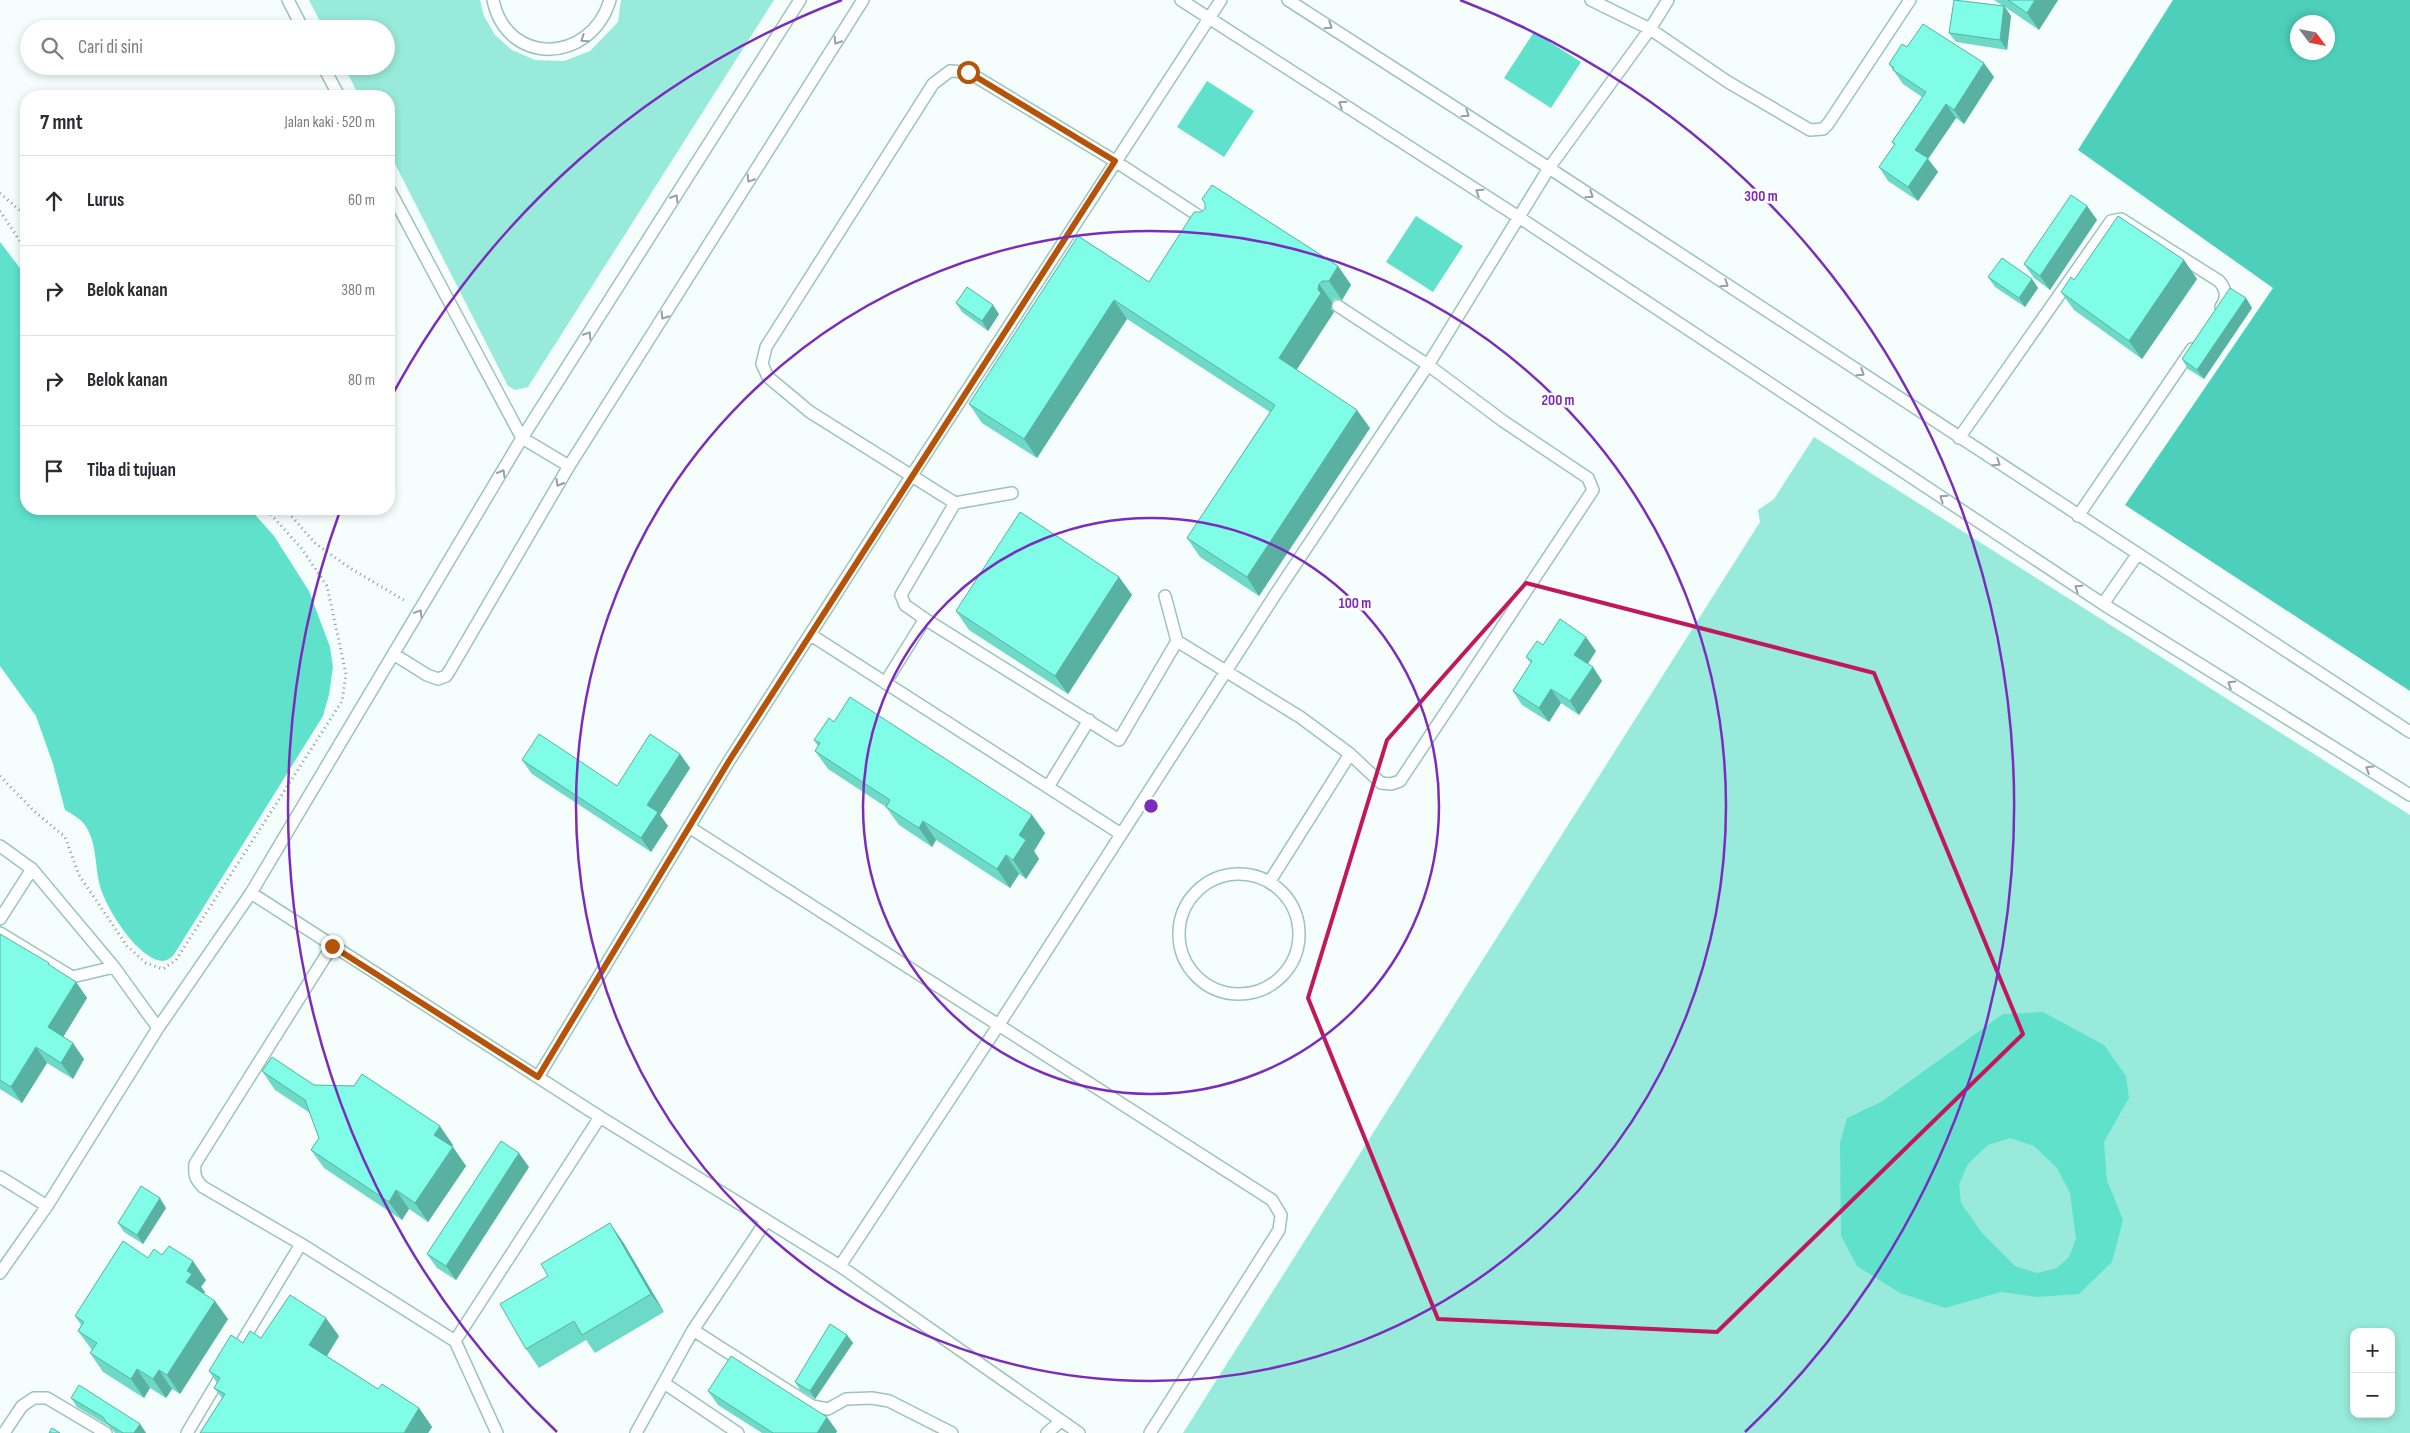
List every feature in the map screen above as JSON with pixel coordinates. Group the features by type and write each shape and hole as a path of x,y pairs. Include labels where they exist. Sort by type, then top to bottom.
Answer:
{"lane":[{"path":"288,0 298,20"},
{"path":"493,0 496,12 506,29 521,41 539,48 559,49 578,43 594,32 606,16 610,0"},
{"path":"0,1273 48,1206 158,1028 252,893 522,438 800,0"},
{"path":"394,655 427,675 438,679 446,676 569,466 863,0"},
{"path":"1181,0 1520,218 2103,604 2410,795"},
{"path":"538,1077 689,827 912,475 1221,0"},
{"path":"1288,0 1549,168 2137,555 2410,732"},
{"path":"1591,0 1650,29 1728,82 1810,130 1816,130 1828,124 1910,0"},
{"path":"840,1266 1428,365 1549,168 1650,29 1668,0"},
{"path":"1012,493 955,503 810,412 768,376 762,364 766,347 933,84 950,72 968,72 1115,161 1211,224"},
{"path":"328,75 336,90"},
{"path":"395,200 522,438 569,466"},
{"path":"1959,438 2111,221 2121,219 2223,286 2226,297 2213,319"},
{"path":"1165,596 1178,641 1300,717 1350,754 1381,783 1391,784 1400,781 1593,490 1588,478 1503,421 1428,365 1338,306"},
{"path":"2078,516 2201,336"},
{"path":"955,503 901,595 906,605 925,619 1089,720 1116,739 1121,738 1178,641"},
{"path":"2103,604 2137,555"},
{"path":"885,683 925,619"},
{"path":"811,635 1122,834"},
{"path":"1048,787 1089,720"},
{"path":"1270,881 1350,754"},
{"path":"689,827 1272,1200 1281,1215 1279,1230 1150,1433"},
{"path":"0,846 32,870 114,968 158,1028"},
{"path":"0,918 32,870"},
{"path":"1227,874 1249,874 1270,881 1287,896 1297,916 1299,938 1293,960 1280,978 1261,990 1239,994 1217,990 1198,979 1184,961 1178,940 1180,918 1190,897 1206,882 1227,874"},
{"path":"252,893 600,1117 840,1266 1078,1433"},
{"path":"0,933 72,977 114,968"},
{"path":"332,946 195,1164 194,1173 196,1180 203,1187 302,1244 455,1341 497,1433"},
{"path":"455,1341 600,1117"},
{"path":"0,1177 48,1206"},
{"path":"636,1433 693,1330 766,1221"},
{"path":"187,1433 302,1244"},
{"path":"693,1330 812,1406 828,1409 846,1399 872,1398 889,1401 952,1433"},
{"path":"664,1383 738,1433"},
{"path":"4,1433 22,1406 34,1398 47,1398 106,1433"},
{"path":"1048,1433 1061,1421"}],"path":[{"path":"0,193 20,211"},
{"path":"0,211 20,241"},
{"path":"0,776 34,811 65,837 79,874 127,946 146,963 163,969 176,960 342,701 346,674 327,586 302,549 271,515"},
{"path":"290,515 316,544 350,568 421,610"}],"highlighted area":[{"path":"1526,583 1874,673 2023,1034 1717,1332 1438,1319 1308,998 1387,740"}],"shaded area":[{"path":"309,0 480,0 484,16 495,35 512,50 535,60 564,61 590,51 618,22 621,0 774,0 528,387 515,390 508,386 395,164 395,90 356,90 348,75 395,75 395,20 319,20"},
{"path":"2173,0 2410,0 2410,691 2125,505 2273,288 2078,150"},
{"path":"1534,32 1581,62 1551,108 1504,78"},
{"path":"1207,81 1254,111 1224,157 1177,127"},
{"path":"1416,216 1463,246 1433,292 1386,262"},
{"path":"0,242 20,268 20,515 255,515 274,536 309,591 330,647 333,667 329,695 323,716 173,956 168,959 163,961 143,952 124,931 109,907 98,879 93,844 88,830 81,821 65,810 53,764 36,716 0,666"},
{"path":"1814,437 2410,815 2410,1433 1183,1433 1760,522 1758,510 1774,499"},
{"path":"2043,1012 2104,1045 2126,1076 2129,1098 2104,1142 2107,1180 2123,1220 2112,1262 2079,1294 2037,1297 2001,1292 1945,1308 1900,1293 1857,1266 1841,1236 1840,1143 1847,1118 1881,1102 2003,1014","holes":["2010,1138 2034,1146 2057,1168 2070,1193 2076,1239 2069,1257 2057,1268 2037,1273 2015,1266 1982,1233 1961,1203 1959,1184 1968,1164 1988,1145"]}],"building":[{"path":"1954,0 2004,6 2000,40 1949,33"},
{"path":"2008,0 2035,0 2027,13"},
{"path":"1923,24 1984,63 1954,110 1946,104 1915,150 1928,158 1908,187 1879,167 1895,144 1892,142 1926,92 1893,70 1894,68 1889,64 1902,44 1907,47"},
{"path":"1212,185 1338,266 1329,281 1322,281 1319,284 1318,290 1321,293 1279,358 1357,410 1247,577 1187,538 1275,405 1114,300 1024,439 969,404 1078,236 1149,282 1194,212 1201,212 1205,209 1205,203 1202,199"},
{"path":"2071,195 2087,206 2040,276 2024,264"},
{"path":"2118,216 2184,260 2129,341 2061,292 2071,277 2074,280"},
{"path":"2002,258 2032,279 2019,298 1988,277"},
{"path":"967,287 993,305 982,321 956,303"},
{"path":"2230,288 2246,298 2197,370 2182,359"},
{"path":"1020,512 1119,577 1055,676 956,611"},
{"path":"1560,619 1586,637 1574,655 1593,667 1570,701 1551,689 1539,708 1513,691 1532,661 1526,657 1537,641 1543,645"},
{"path":"850,697 1032,815 1019,835 1026,840 1013,860 1006,855 997,869 923,821 919,828 886,807 890,800 815,751 820,743 814,740 829,718 834,722"},
{"path":"539,734 617,786 650,734 680,754 647,805 658,812 641,838 522,760"},
{"path":"0,934 49,963 76,982 48,1027 73,1043 61,1063 36,1047 11,1087 0,1080"},
{"path":"272,1057 314,1085 354,1086 362,1074 440,1126 434,1135 453,1147 415,1203 396,1190 389,1202 311,1150 319,1138 305,1100 262,1071"},
{"path":"501,1141 519,1153 446,1266 427,1254"},
{"path":"141,1186 160,1198 137,1235 118,1223"},
{"path":"610,1223 651,1294 582,1335 574,1321 526,1349 500,1304 548,1276 541,1264"},
{"path":"123,1241 148,1258 154,1249 162,1255 169,1246 193,1261 187,1271 192,1274 186,1282 215,1301 167,1375 159,1370 153,1379 137,1369 131,1379 90,1353 97,1343 78,1331 84,1322 75,1316"},
{"path":"290,1295 326,1318 309,1345 378,1389 382,1384 419,1408 404,1433 200,1433 225,1394 214,1388 220,1378 209,1371 231,1335 243,1343 250,1331 261,1338"},
{"path":"830,1324 847,1335 810,1391 795,1382"},
{"path":"731,1356 827,1417 817,1433 773,1433 708,1391"},
{"path":"79,1385 140,1424 134,1433 123,1433 107,1423 103,1417 71,1398"},
{"path":"52,1428 60,1433 49,1433"}],"route":[{"path":"332,946 538,1077 729,761 1115,161 968,72"}]}
